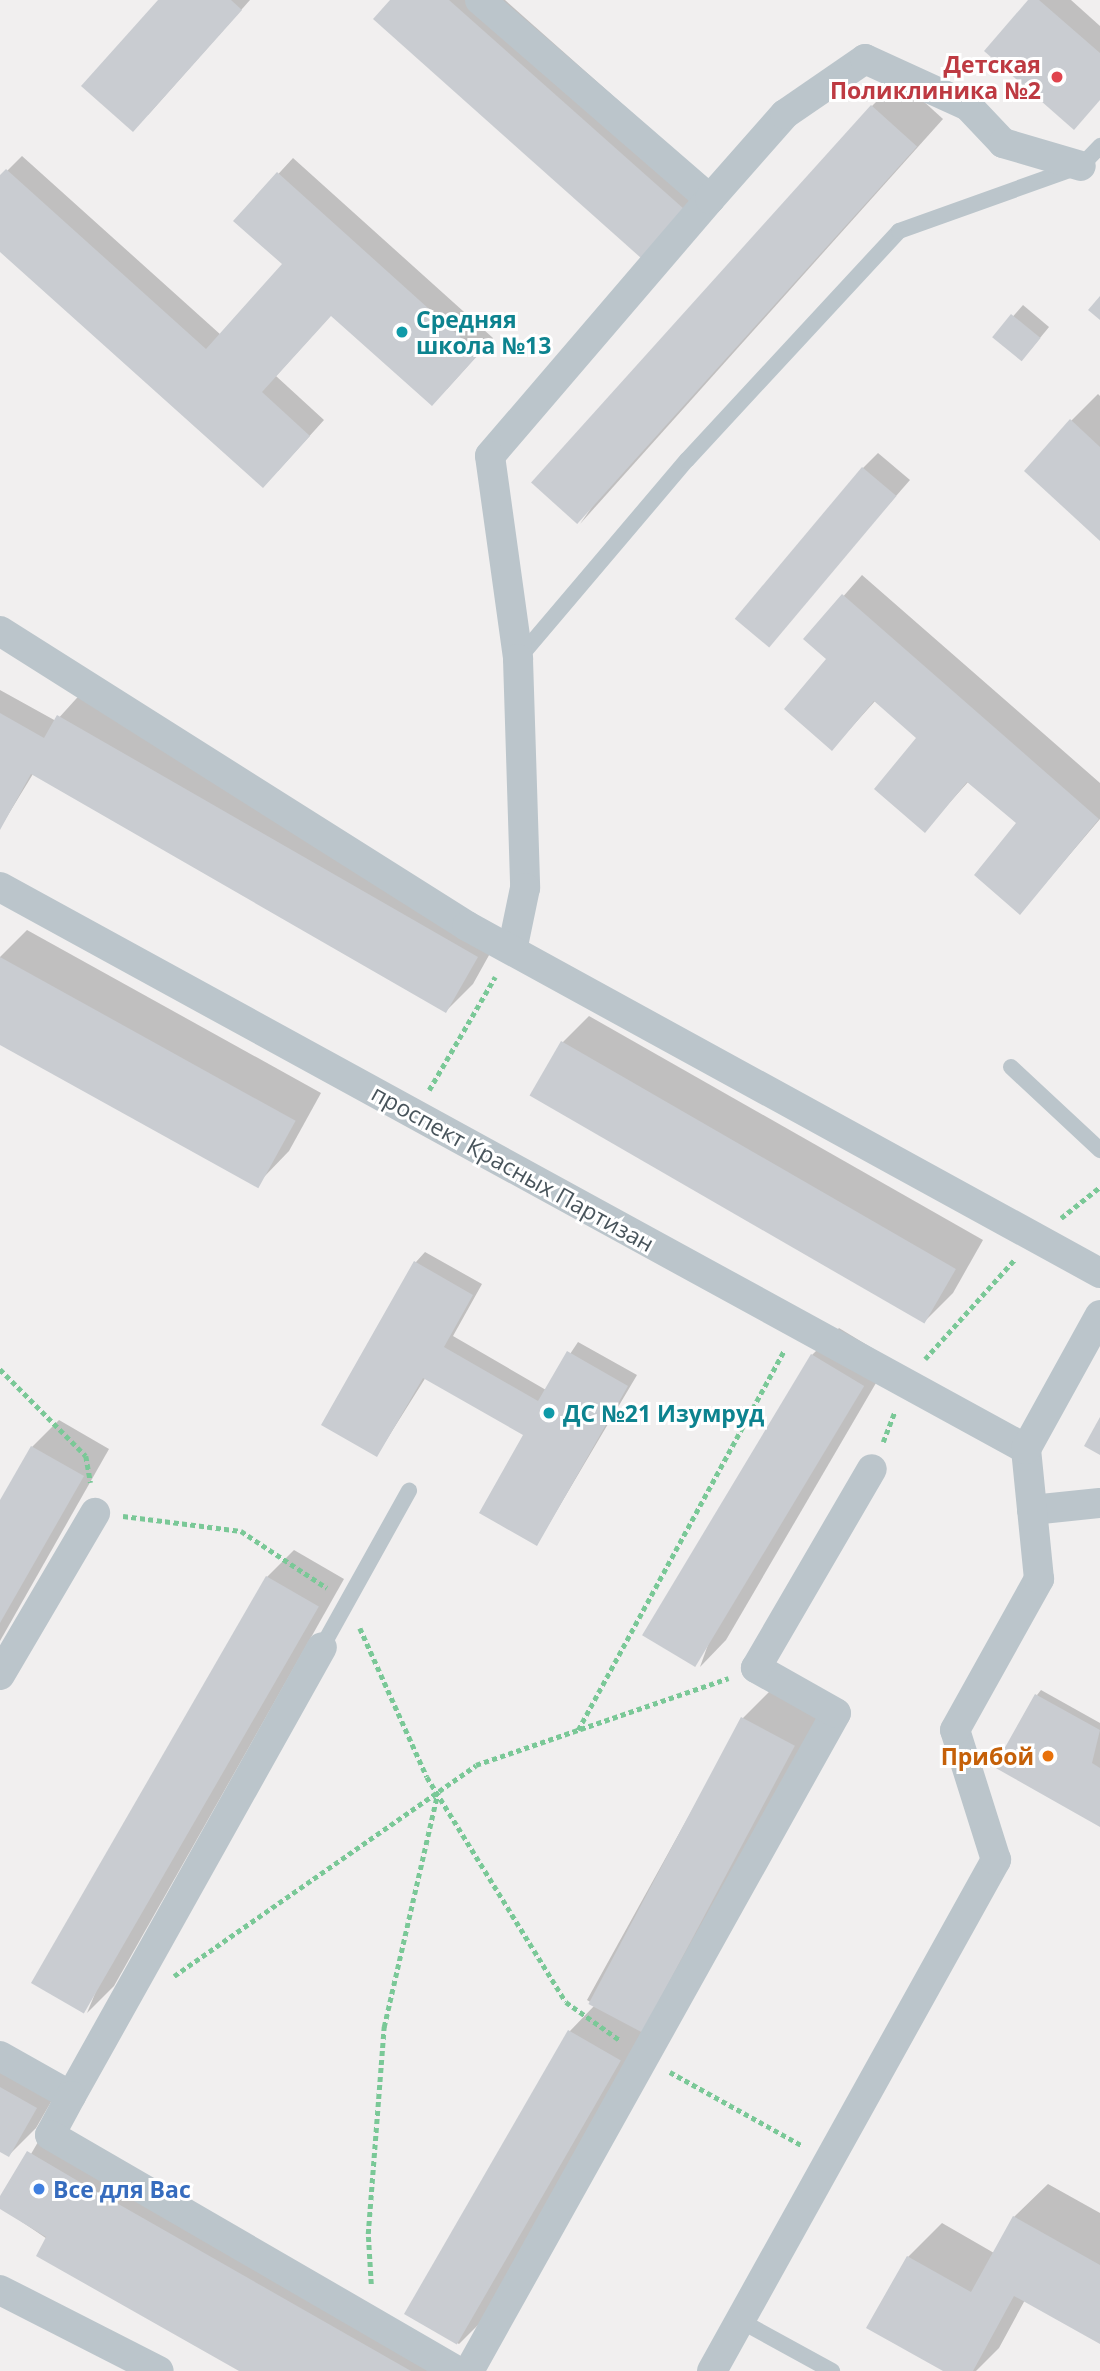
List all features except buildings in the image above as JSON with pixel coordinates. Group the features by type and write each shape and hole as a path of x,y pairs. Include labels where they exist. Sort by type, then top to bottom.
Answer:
{"street":[{"path":"480,0 710,198"},
{"path":"513,946 525,888 518,659 490,456 785,114 865,59 968,106 1003,143 1091,156"},
{"path":"0,631 444,911 513,946 1100,1273"},
{"name":"проспект Красных Партизан","path":"0,887 1026,1449"},
{"path":"712,2371 996,1860 955,1730 1039,1579 1026,1449 1100,1315"},
{"path":"468,2371 836,1713 756,1668 872,1469"},
{"path":"1032,1510 1100,1503"},
{"path":"0,1675 95,1513"},
{"path":"322,1647 50,2135 457,2371"},
{"path":"0,2056 71,2096"},
{"path":"0,2290 159,2371"}],"lane":[{"path":"518,659 687,460 899,230 1091,156"},
{"path":"1011,1067 1100,1150"},
{"path":"322,1647 409,1492"},
{"path":"741,2321 832,2371"}],"path":[{"path":"415,1115 513,946"},
{"path":"872,1469 905,1383 1037,1236 1100,1186"},
{"path":"578,1730 798,1325"},
{"path":"0,1369 86,1456 95,1513 241,1531 348,1601 438,1795 566,2002 644,2057 830,2161"},
{"path":"167,1980 438,1795 476,1765 756,1668"},
{"path":"373,2322 369,2234 384,2027 438,1795"}],"place":[{"name":"Детская Поликлиника №2","path":"1057,77"},
{"name":"Средняя школа №13","path":"402,332"},
{"name":"ДС №21 Изумруд","path":"549,1413"},
{"name":"Прибой","path":"1048,1756"},
{"name":"Все для Вас","path":"39,2189"}]}
